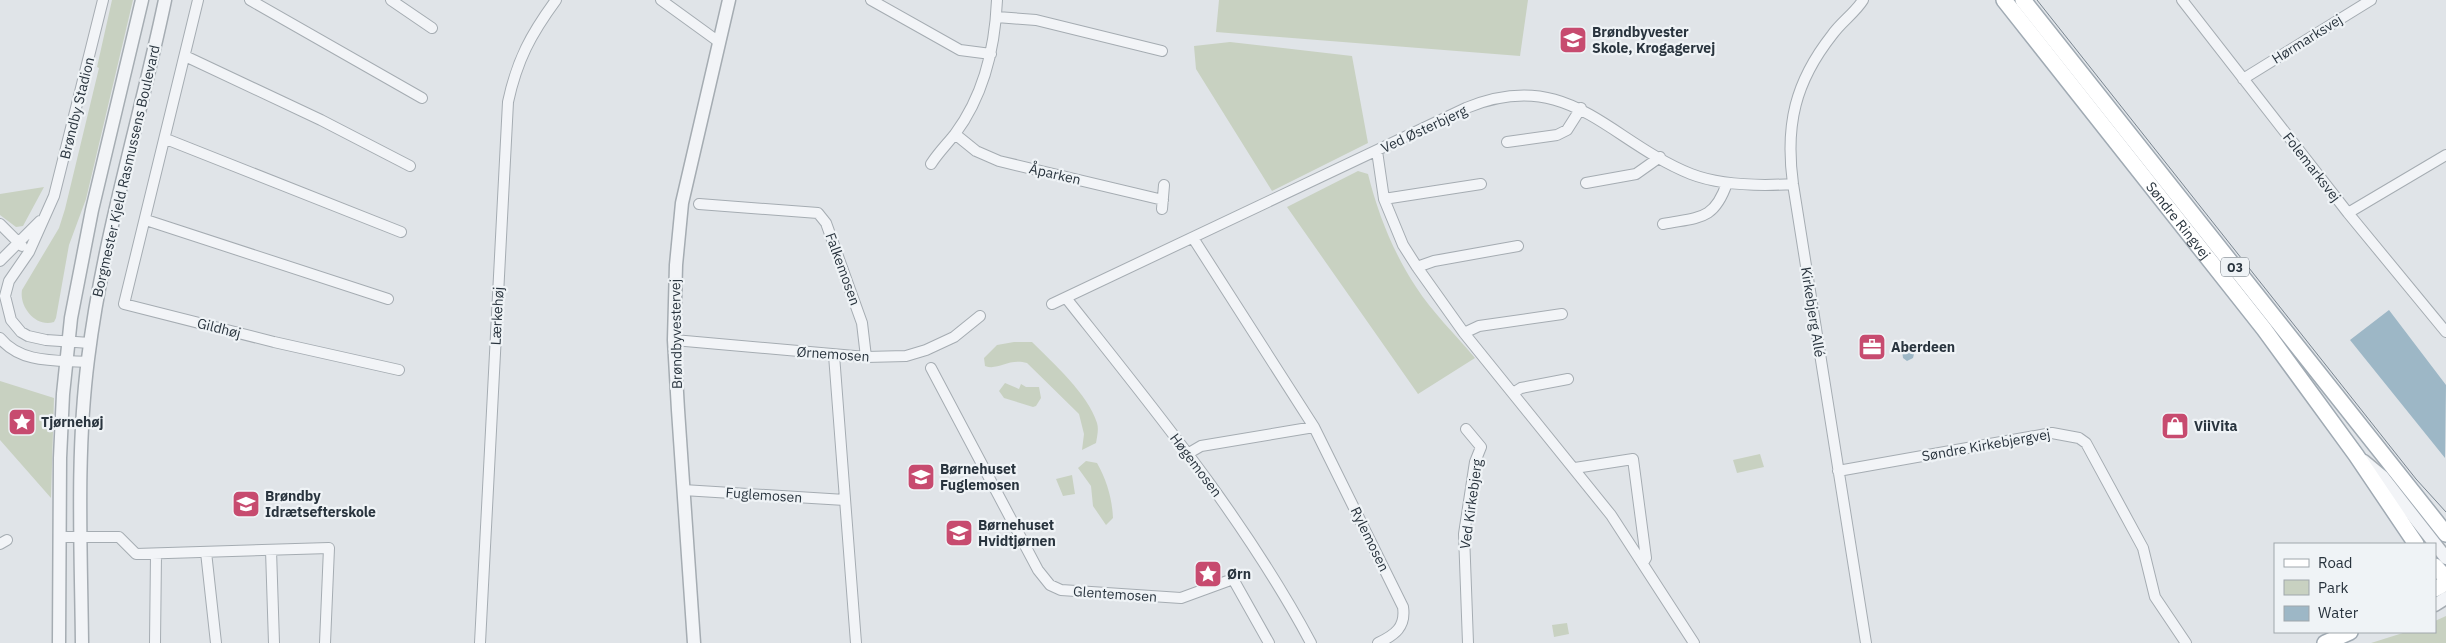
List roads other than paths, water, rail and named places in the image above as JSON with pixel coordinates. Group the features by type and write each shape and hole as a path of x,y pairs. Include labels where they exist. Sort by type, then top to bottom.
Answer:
{"main road":[{"name":"Søndre Ringvej","path":"2004,0 2264,329 2356,455 2415,543"},
{"name":"Søndre Ringvej","path":"2023,0 2446,534"},
{"path":"2436,586 2442,571"},
{"path":"2325,643 2348,633"}],"street":[{"name":"Brøndby Stadion","path":"90,343 35,339 21,332 11,320 6,305 6,289 13,273 29,252 46,215 62,168 103,0"},
{"name":"Borgmester Kjeld Rasmussens Boulevard","path":"59,643 60,458 68,340 77,281 92,210 142,0"},
{"name":"Borgmester Kjeld Rasmussens Boulevard","path":"82,643 82,452 90,343 114,217 165,0"},
{"name":"Gildhøj","path":"198,0 166,139 124,304 274,342 399,370"},
{"path":"250,0 422,98"},
{"path":"391,0 432,28"},
{"name":"Lærkehøj","path":"480,643 508,102 521,55 532,33 556,0"},
{"path":"661,0 720,36"},
{"name":"Brøndbyvestervej","path":"694,643 674,340 676,265 682,203 729,0"},
{"path":"871,0 960,50 991,54"},
{"path":"931,164 971,110 983,84 991,54 998,0"},
{"name":"Kirkebjerg Allé","path":"1862,0 1818,52 1804,76 1791,125 1789,148 1792,184 1866,643"},
{"name":"Folemarksvej","path":"2182,0 2348,213 2446,332"},
{"name":"Hørmarksvej","path":"2243,79 2371,0"},
{"path":"997,17 1036,20 1162,51"},
{"path":"185,56 321,120 410,166"},
{"name":"Ved Østerbjerg","path":"1193,238 1466,108 1492,99 1522,95 1554,98 1581,108 1691,174 1727,183 1792,184"},
{"path":"1507,142 1557,135 1567,130 1581,108"},
{"name":"Åparken","path":"955,134 976,151 999,161 1162,204 1164,185"},
{"path":"166,139 402,232"},
{"path":"1377,151 1384,199 1403,245 1417,268 1464,333 1575,468 1611,515 1694,643"},
{"path":"2348,213 2446,155"},
{"path":"1586,184 1636,174 1660,157"},
{"path":"1663,224 1695,218 1712,212 1722,197 1727,183"},
{"path":"1384,199 1481,184"},
{"name":"Falkemosen","path":"698,204 818,213 826,223 862,323 866,357"},
{"name":"Brøndby Stadion","path":"0,261 46,215"},
{"path":"146,220 388,299"},
{"path":"0,224 29,252"},
{"path":"1052,304 1193,238"},
{"name":"Rylemosen","path":"1193,238 1314,427 1403,607 1404,618 1395,636 1378,643"},
{"path":"1417,268 1434,261 1518,246"},
{"name":"Høgemosen","path":"1066,298 1189,453 1260,555 1311,643"},
{"path":"1464,333 1479,326 1562,314"},
{"name":"Ørnemosen","path":"674,340 834,355 866,357 906,356 926,350 954,337 980,316"},
{"path":"0,338 14,351 27,357 88,362"},
{"path":"834,355 856,643"},
{"name":"Glentemosen","path":"931,368 1038,570 1050,584 1061,590 1181,598 1233,579 1269,643"},
{"path":"1513,393 1522,388 1568,379"},
{"path":"1189,453 1201,446 1314,427"},
{"name":"Ved Kirkebjerg","path":"1466,429 1480,447 1475,462 1464,534 1468,643"},
{"name":"Søndre Kirkebjergvej","path":"1838,471 2052,433 2078,438 2086,443 2140,543 2155,597 2186,643"},
{"path":"2356,455 2382,476 2424,543"},
{"path":"1575,468 1633,459 1646,558 1643,563"},
{"name":"Fuglemosen","path":"683,490 845,500"},
{"path":"59,537 119,536 136,554 329,548 325,643"},
{"path":"271,550 274,643"},
{"path":"206,552 216,643"},
{"path":"155,643 156,554"},
{"name":"Borgmester Kjeld Rasmussens Boulevard","path":"60,621 64,643"},
{"path":"2325,643 2339,633"},
{"path":"2325,643 2358,633"}],"water":[{"path":"2389,310 2446,385 2445,458 2350,340"},
{"path":"1911,344 1916,346 1913,358 1907,361 1903,358 1902,350"}],"tram line":[{"path":"2037,0 2416,479 2446,512"}],"place":[{"name":"Brøndbyvester Skole, Krogagervej","path":"1573,40"},
{"name":"Aberdeen","path":"1872,347"},
{"name":"Tjørnehøj","path":"22,422"},
{"name":"ViiVita","path":"2175,426"},
{"name":"Børnehuset Fuglemosen","path":"921,477"},
{"name":"Brøndby Idrætsefterskole","path":"246,504"},
{"name":"Børnehuset Hvidtjørnen","path":"959,533"},
{"name":"Ørn","path":"1208,574"}]}
